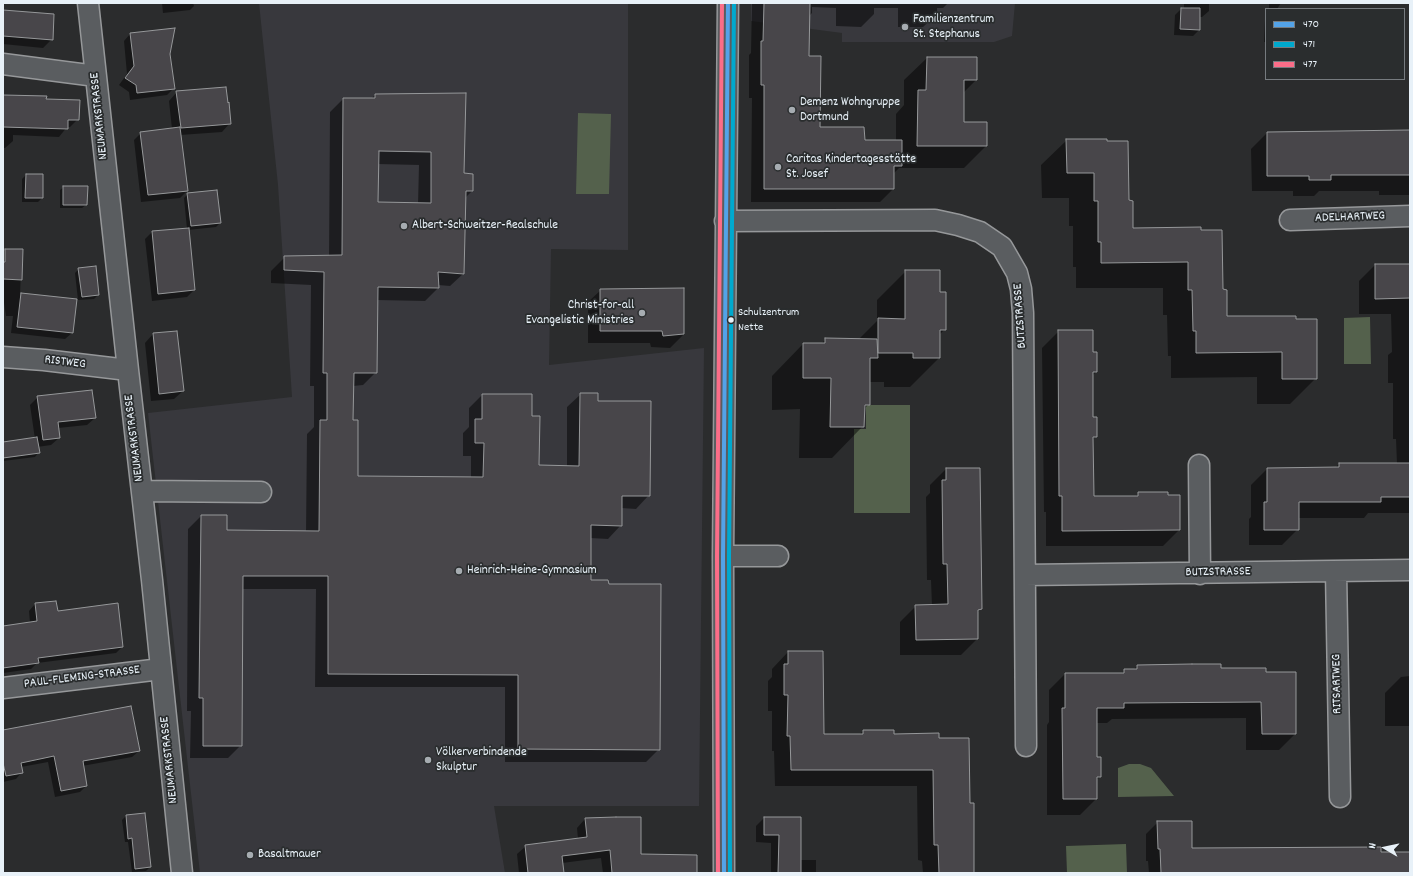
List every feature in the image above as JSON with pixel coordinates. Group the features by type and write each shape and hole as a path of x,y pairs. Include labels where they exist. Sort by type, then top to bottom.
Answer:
{"street":[{"name":"NEUMARKSTRASSE","path":"88,3 142,491 182,873"},
{"path":"724,873 723,556 728,3"},
{"path":"3,64 96,76"},
{"name":"ADELHARTWEG","path":"1290,220 1410,216"},
{"name":"BUTZSTRASSE","path":"725,221 935,220 980,232 1002,247 1017,273 1023,306 1026,746"},
{"name":"RISTWEG","path":"3,357 44,360 128,370"},
{"path":"1199,465 1200,574"},
{"path":"142,491 261,492"},
{"path":"723,556 778,556"},
{"name":"BUTZSTRASSE","path":"1025,575 1200,574 1410,570"},
{"name":"RITSARTWEG","path":"1336,571 1340,797"},
{"name":"PAUL-FLEMING-STRASSE","path":"3,688 161,669"}],"shaded area":[{"name":"Schulzentrum Nette","path":"259,3 628,3 628,250 551,249 549,365 704,348 699,806 494,806 505,873 200,873 148,413 292,397 278,185"},
{"name":"Familienzentrum St. Stephanus","path":"751,3 1015,3 1012,36 994,42 842,42 842,33 751,21"}],"green space":[{"path":"578,113 611,114 609,194 576,194"},
{"path":"1370,317 1371,364 1344,364 1344,318"},
{"path":"866,405 910,405 910,513 854,513 854,429 866,429"},
{"path":"1129,764 1140,764 1151,768 1174,796 1118,797 1118,768"},
{"path":"1126,844 1127,873 1067,873 1066,846"}],"building":[{"name":"Demenz Wohngruppe Dortmund","path":"764,3 810,3 809,56 821,56 820,127 864,127 865,140 902,140 902,166 894,166 894,189 764,189 764,85 761,85 761,41 763,41"},
{"path":"1181,8 1200,8 1200,30 1180,29"},
{"path":"3,10 54,14 53,40 3,36"},
{"path":"175,28 170,54 175,89 137,93 136,85 125,78 134,66 130,33"},
{"path":"927,57 977,57 977,80 964,80 964,122 987,122 987,146 917,146 918,90 926,90"},
{"path":"226,87 231,124 181,128 176,91"},
{"path":"466,93 464,173 473,174 473,191 466,191 464,274 438,272 439,288 378,287 377,373 354,373 353,420 358,420 358,476 483,477 484,443 475,443 475,419 482,419 482,394 532,394 532,416 540,416 539,465 579,466 580,393 598,393 598,401 651,401 650,496 622,496 622,526 591,525 591,580 608,580 609,584 661,584 660,750 518,749 518,675 328,674 328,576 243,576 242,746 203,746 203,698 199,698 201,515 227,515 227,530 319,531 320,420 327,420 327,373 323,373 324,272 284,270 284,256 342,255 343,98 375,98 375,94","holes":["379,151 431,152 431,203 378,202"]},
{"path":"3,95 47,96 46,99 80,100 79,120 68,120 68,129 3,127"},
{"path":"180,127 188,191 148,195 140,132"},
{"path":"1410,130 1410,175 1331,175 1331,180 1309,180 1309,176 1267,176 1267,132"},
{"path":"1066,139 1107,139 1107,141 1128,141 1129,200 1133,201 1133,228 1201,227 1201,230 1222,230 1223,289 1227,290 1227,316 1296,316 1296,319 1317,319 1317,379 1282,379 1282,352 1196,353 1196,331 1193,331 1192,290 1188,290 1188,262 1101,263 1101,242 1098,242 1098,201 1094,201 1094,173 1067,173"},
{"path":"26,174 43,174 43,198 25,198"},
{"path":"63,186 88,186 87,205 63,205"},
{"path":"217,190 221,223 191,226 187,193"},
{"path":"189,228 195,290 158,294 152,231"},
{"path":"5,249 23,249 22,280 3,279"},
{"path":"1375,264 1410,264 1410,298 1375,299"},
{"path":"96,266 99,295 82,297 78,268"},
{"path":"905,270 940,270 940,292 946,292 946,330 940,330 940,358 913,358 913,353 878,353 878,318 905,319"},
{"name":"Christ-for-all Evangelistic Ministries","path":"684,288 684,334 663,336 662,331 600,331 600,289"},
{"path":"21,293 77,299 73,333 17,327"},
{"path":"1058,330 1093,330 1093,352 1097,352 1097,372 1093,372 1093,417 1097,417 1097,437 1093,437 1094,496 1138,496 1138,492 1168,492 1168,495 1180,495 1180,530 1062,531 1062,496 1059,496"},
{"path":"177,331 184,391 159,394 153,333"},
{"path":"825,338 877,339 878,358 870,358 870,405 865,405 864,427 830,427 831,378 803,378 803,343 825,343"},
{"path":"92,390 96,418 58,422 60,438 43,440 37,396"},
{"path":"37,437 40,453 3,458 3,442"},
{"path":"1339,463 1410,463 1410,497 1381,497 1381,502 1299,502 1299,530 1264,530 1264,502 1267,502 1267,468 1339,467"},
{"path":"946,468 980,468 982,609 978,610 978,639 916,640 915,605 948,604 947,564 943,564 942,480 946,480"},
{"path":"56,601 58,611 118,603 123,647 38,658 39,663 3,668 3,626 37,621 35,603"},
{"path":"788,651 823,651 824,734 863,734 863,730 894,730 894,734 939,733 939,738 969,738 970,803 974,803 974,873 939,873 938,845 934,845 933,770 791,770 790,736 787,736 788,695 784,695 784,664 788,664"},
{"path":"1221,664 1221,668 1266,668 1266,672 1296,672 1296,734 1262,734 1261,702 1124,703 1124,708 1097,708 1097,757 1101,757 1101,777 1097,777 1097,799 1063,799 1062,708 1065,708 1065,673 1124,673 1124,669 1137,669 1137,665"},
{"path":"131,706 140,751 83,761 87,786 61,791 54,756 21,763 23,773 6,776 3,763 3,730"},
{"path":"145,813 151,867 135,869 132,838 128,839 126,815"},
{"path":"641,817 641,854 697,855 697,873 612,873 610,850 562,856 564,873 528,873 525,845 587,837 585,818"},
{"path":"764,817 801,817 801,873 778,873 779,835 764,835"},
{"path":"1157,821 1192,821 1192,848 1381,847 1381,852 1410,852 1410,873 1161,873"}],"transit line":[{"name":"477","path":"718,873 717,556 722,3"},
{"name":"470","path":"724,873 723,556 728,3"},
{"name":"471","path":"730,873 729,556 734,3"}],"place":[{"name":"Familienzentrum St. Stephanus","path":"905,27"},
{"name":"Demenz Wohngruppe Dortmund","path":"792,110"},
{"name":"Caritas Kindertagesstätte St. Josef","path":"778,167"},
{"name":"Albert-Schweitzer-Realschule","path":"404,226"},
{"name":"Christ-for-all Evangelistic Ministries","path":"642,313"},
{"name":"Schulzentrum Nette","path":"731,320"},
{"name":"Heinrich-Heine-Gymnasium","path":"459,571"},
{"name":"Völkerverbindende Skulptur","path":"428,760"},
{"name":"Basaltmauer","path":"250,855"}]}
